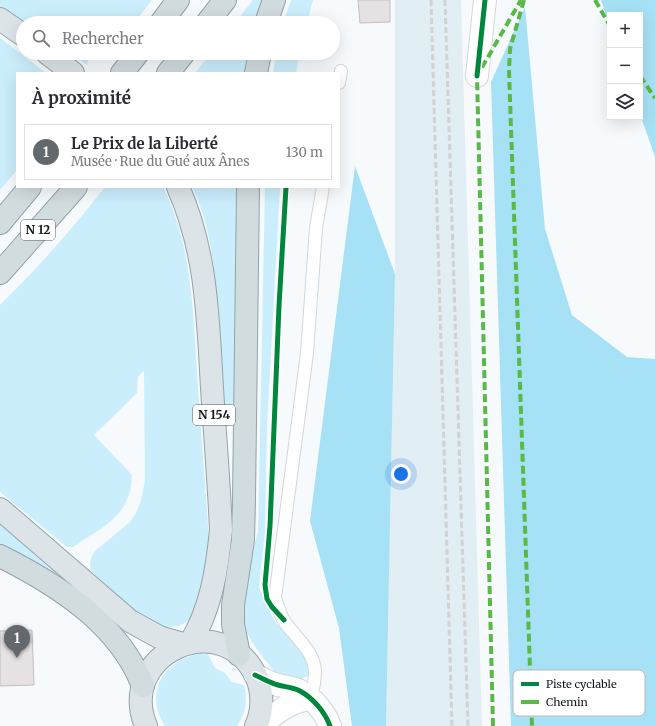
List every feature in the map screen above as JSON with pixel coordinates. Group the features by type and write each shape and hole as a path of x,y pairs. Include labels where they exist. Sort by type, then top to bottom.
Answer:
{"highway":[{"path":"166,16 178,0"},
{"path":"212,16 225,0"},
{"path":"268,16 274,0"},
{"path":"169,72 178,60"},
{"path":"256,72 259,60"},
{"name":"N 12","path":"0,223 29,188"},
{"name":"N 12","path":"0,274 75,188"},
{"path":"239,655 233,624 233,605 243,540 248,188"},
{"path":"0,556 54,586 76,602 98,622 128,655 134,665 142,696"}],"main road":[{"path":"0,19 16,30"},
{"path":"56,60 72,72"},
{"name":"N 154","path":"178,188 190,217 205,281 220,530 219,549 212,590 201,623 187,643"},
{"path":"0,509 130,621 159,638 187,643 212,642 227,647 239,655 248,664 255,675 259,686 261,698 260,714 256,726"},
{"path":"146,726 142,696 149,672 158,660 170,651 187,643"}],"street":[{"path":"477,76 485,0"},
{"path":"255,675 272,683 300,691 322,710 328,719 330,726"},
{"path":"134,726 142,696"},
{"path":"260,726 285,707 302,700 311,699"}],"lane":[{"path":"311,699 315,671 313,660 309,652 284,620 275,598 307,353 316,228 323,188"}],"shaded area":[{"path":"0,0 152,0 139,16 16,16 16,18 0,7"},
{"path":"253,0 263,0 259,16 240,16"},
{"path":"291,0 313,0 309,16 285,16"},
{"path":"395,0 461,0 482,726 386,726 395,274"},
{"path":"601,0 655,0 655,157 642,120 643,12 607,12 607,18"},
{"path":"525,7 545,229 572,315 627,357 655,359 655,726 511,726 491,82"},
{"path":"0,38 16,50 16,60 29,60 45,72 16,72 16,171 0,190"},
{"path":"80,60 89,60 87,65"},
{"path":"205,60 250,60 247,72 196,72"},
{"path":"275,60 299,60 296,72 273,72"},
{"path":"355,166 395,274 386,726 352,726 339,628 310,521"},
{"path":"104,188 163,188 173,209 180,232 192,302 209,539 208,560 195,612 185,623 179,626 160,626 146,620 124,604 94,574 90,568 91,560 95,551 130,522 141,501 145,480 144,371 138,376 137,393 94,435 132,475 127,501 121,511 105,526 73,547 67,547 0,492 0,305 28,277"},
{"path":"192,188 240,188 236,418 222,419 215,277 209,240 199,204"},
{"path":"265,188 280,188 267,426 265,532 259,587 268,609 276,623 293,640 309,664 308,676 296,682 283,681 256,648 244,626 242,606 246,579 258,532"},
{"path":"0,519 58,570 53,577 0,549"},
{"path":"198,654 208,654 215,668 225,673 232,682 244,685 246,701 244,711 237,726 165,726 159,714 156,702 160,681 166,672 175,664 185,658"}],"building":[{"path":"358,0 390,0 390,22 360,23"},
{"path":"32,630 34,685 0,686 0,631"}],"railway":[{"path":"431,0 452,726"},
{"path":"445,0 468,726"}],"marked path":[{"path":"493,726 477,76 521,0"},
{"path":"524,0 510,49 509,71 530,670"},
{"path":"595,0 607,21"},
{"path":"643,80 655,98"},
{"path":"532,716 532,726"}],"cycle path":[{"path":"477,76 485,0"},
{"path":"284,620 267,599 265,585 270,526 279,306 286,188"},
{"path":"255,675 272,683 295,689 305,694 314,701 322,711 330,726"}],"place":[{"name":"Le Prix de la Liberté","path":"17,658"}]}
